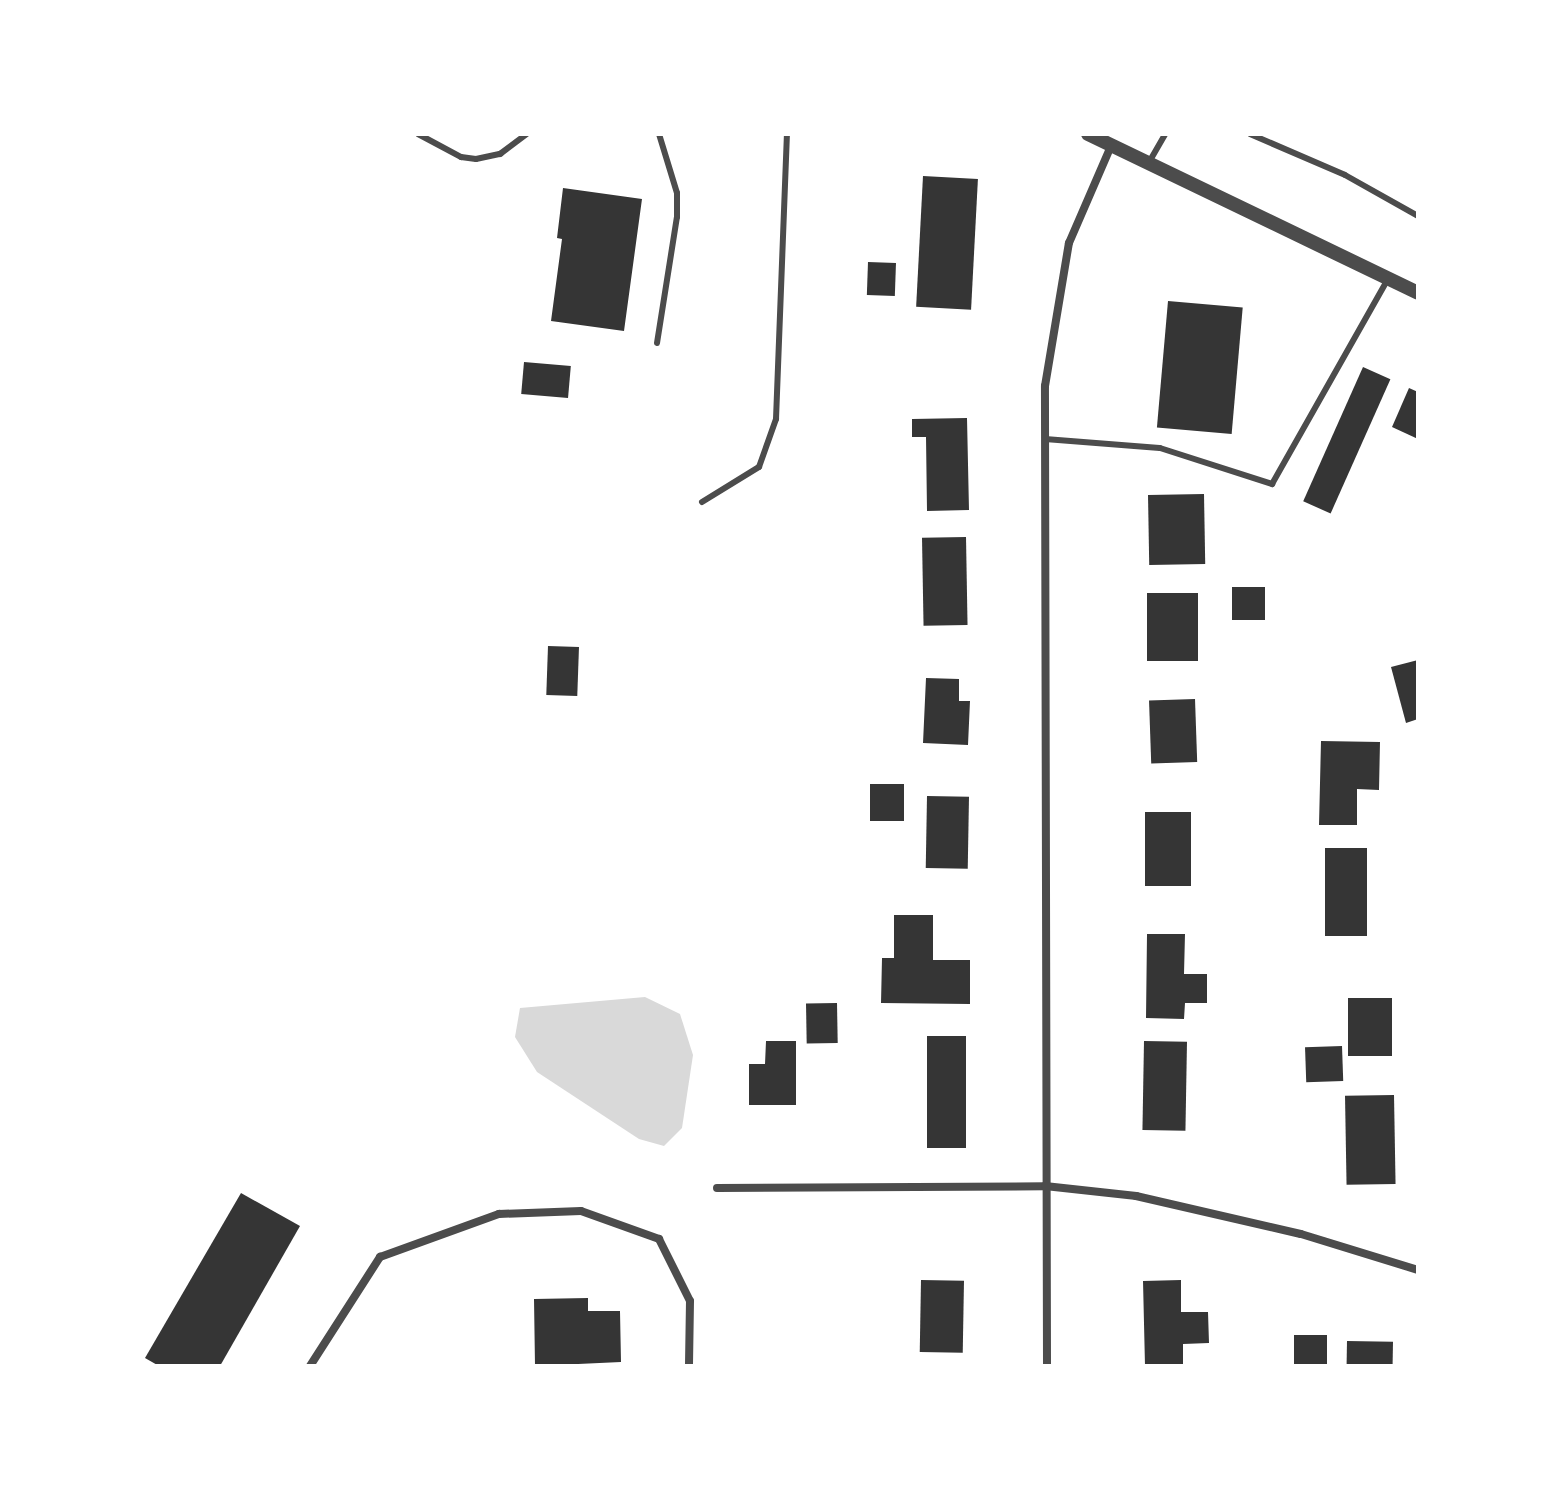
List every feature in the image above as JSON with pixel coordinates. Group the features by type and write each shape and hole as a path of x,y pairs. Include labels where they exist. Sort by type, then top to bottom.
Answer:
{"street":[{"path":"1088,134 1418,293"},
{"path":"1047,1366 1045,386 1069,243 1111,146"},
{"path":"717,1188 1045,1186 1136,1196 1231,1216 1418,1270"},
{"path":"310,1366 380,1257 499,1214 581,1211 659,1239 690,1301 689,1366"}],"lane":[{"path":"418,134 461,157 476,159 500,154 527,134"},
{"path":"657,343 677,217 677,193 659,134"},
{"path":"702,502 759,467 776,419 787,134"},
{"path":"1148,164 1165,134"},
{"path":"1250,134 1345,175 1418,216"},
{"path":"1045,439 1160,448 1272,484 1388,279"}],"shaded area":[{"path":"645,997 680,1014 693,1055 682,1128 664,1146 639,1139 537,1072 515,1037 520,1008"}],"building":[{"path":"923,176 978,179 971,310 916,307"},
{"path":"563,188 642,199 624,331 551,321 562,239 557,238"},
{"path":"868,262 896,263 895,296 867,295"},
{"path":"1168,301 1243,308 1232,434 1157,428"},
{"path":"524,362 571,366 568,398 521,394"},
{"path":"1363,367 1390,379 1331,513 1303,501"},
{"path":"1409,388 1418,392 1418,439 1392,427"},
{"path":"967,418 969,510 927,511 926,437 912,437 912,419"},
{"path":"1204,494 1205,564 1149,565 1148,495"},
{"path":"966,537 968,625 924,626 922,538"},
{"path":"1232,587 1265,587 1265,620 1232,620"},
{"path":"1147,593 1198,593 1198,661 1147,661"},
{"path":"548,646 579,647 577,696 546,695"},
{"path":"1418,660 1418,719 1406,723 1391,667"},
{"path":"926,678 959,679 959,701 970,701 968,745 923,743"},
{"path":"1195,699 1197,762 1151,764 1149,701"},
{"path":"1321,741 1380,742 1379,790 1357,789 1357,825 1319,825"},
{"path":"870,784 904,784 904,821 870,821"},
{"path":"927,796 969,797 968,869 926,868"},
{"path":"1145,812 1191,812 1191,886 1145,886"},
{"path":"1325,848 1367,848 1367,936 1325,936"},
{"path":"894,915 933,915 933,960 970,960 970,1004 881,1003 882,958 894,958"},
{"path":"1147,934 1185,934 1184,974 1207,974 1207,1003 1185,1003 1184,1019 1146,1018"},
{"path":"1348,998 1392,998 1392,1056 1348,1056"},
{"path":"837,1003 838,1043 807,1044 806,1004"},
{"path":"927,1036 966,1036 966,1148 927,1148"},
{"path":"766,1041 796,1041 796,1105 749,1105 749,1064 765,1064"},
{"path":"1144,1041 1187,1042 1185,1131 1142,1130"},
{"path":"1342,1046 1343,1081 1306,1082 1305,1047"},
{"path":"1394,1095 1396,1184 1347,1185 1345,1096"},
{"path":"241,1193 300,1226 220,1366 159,1366 145,1358"},
{"path":"921,1280 964,1281 963,1353 920,1352"},
{"path":"1181,1280 1181,1312 1208,1312 1209,1343 1183,1344 1183,1366 1145,1366 1143,1281"},
{"path":"588,1298 588,1311 620,1311 621,1362 535,1366 534,1299"},
{"path":"1294,1335 1327,1335 1327,1366 1294,1366"},
{"path":"1347,1341 1393,1342 1393,1366 1347,1366"}]}
